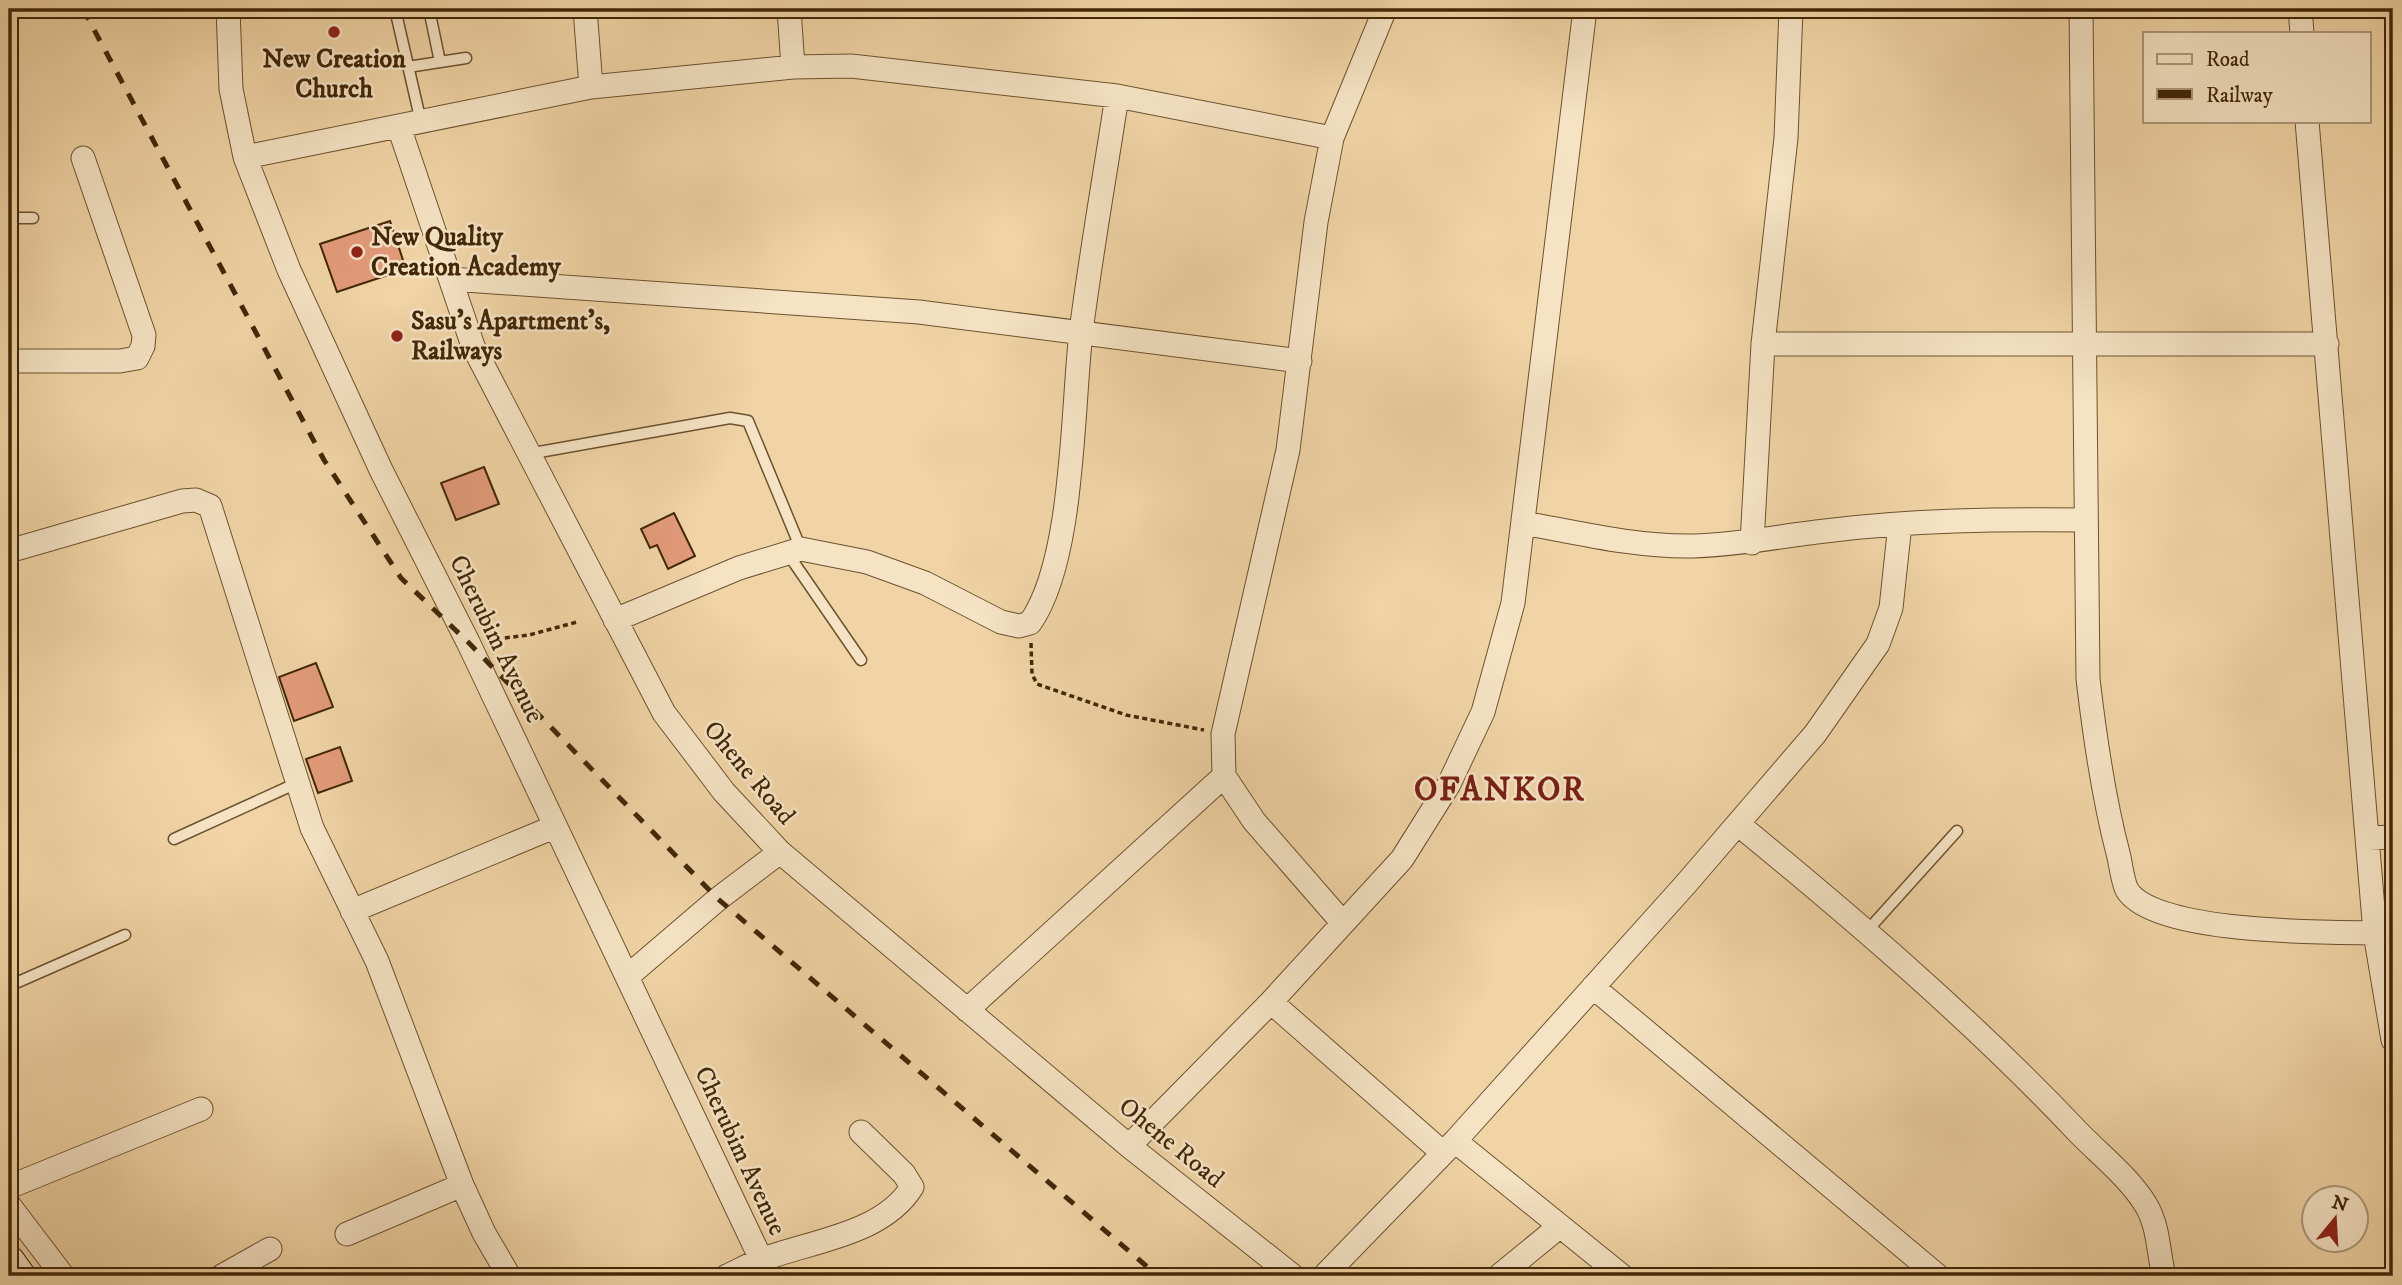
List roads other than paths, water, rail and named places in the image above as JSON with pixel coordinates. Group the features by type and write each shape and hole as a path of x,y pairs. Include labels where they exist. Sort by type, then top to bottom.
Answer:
{"main road":[{"path":"9,1262 19,1276"}],"street":[{"name":"Cherubim Avenue","path":"228,9 231,89 245,157 289,270 369,445 468,642 764,1268"},
{"path":"585,9 591,87"},
{"path":"789,9 793,67"},
{"path":"1342,922 1254,821 1224,776 1223,733 1285,463 1316,222 1332,138 1385,9"},
{"path":"1129,1146 1271,1002 1402,859 1449,784 1483,712 1513,603 1585,9"},
{"path":"1752,543 1763,344 1786,138 1791,9"},
{"path":"2081,9 2088,679 2098,765 2127,890 2147,907 2187,921 2289,931 2375,933"},
{"path":"2301,9 2302,32"},
{"path":"245,157 591,87 793,67 851,66 1117,96 1332,138"},
{"path":"615,620 739,568 794,551 867,562 913,579 1001,622 1019,626 1030,623 1047,589 1056,560 1064,511 1081,332 1117,96"},
{"path":"2307,122 2375,933 2393,1040"},
{"name":"Ohene Road","path":"410,125 451,279 473,346 664,713 724,792 780,852 1129,1146 1293,1276"},
{"path":"9,361 120,361 136,358 143,346 144,335 83,158"},
{"path":"451,279 919,312 1300,360"},
{"path":"1763,344 2327,344"},
{"path":"9,551 182,501 196,500 210,506 312,828 376,961 462,1185 484,1233 509,1276"},
{"path":"1524,523 1618,541 1690,546 1752,543 1823,531 1985,518 2085,520"},
{"path":"1324,1276 1449,1147 1815,734 1878,644 1891,608 1900,524"},
{"path":"967,1010 1224,776"},
{"path":"1738,824 1867,931 2025,1075 2146,1204 2156,1228 2164,1276"},
{"path":"352,911 554,827"},
{"path":"2368,838 2393,837"},
{"path":"628,976 719,898 780,852"},
{"path":"1593,987 1938,1276"},
{"path":"1271,1002 1449,1147 1560,1226 1622,1276"},
{"path":"9,1187 201,1110"},
{"path":"727,1276 764,1268 874,1222 902,1202 912,1187 904,1174 861,1132"},
{"path":"347,1234 462,1185"},
{"path":"9,1205 63,1276"},
{"path":"1499,1276 1560,1226"},
{"path":"222,1276 270,1248"}],"lane":[{"path":"395,9 408,67 410,125"},
{"path":"429,9 440,62"},
{"path":"408,67 466,58"},
{"path":"9,218 33,218"},
{"path":"528,454 730,418 748,421 794,551 861,660"},
{"path":"174,838 296,783"},
{"path":"1867,931 1957,831"},
{"path":"9,986 125,935"}],"railway":[{"path":"83,9 324,460 401,578 468,642 718,899 1158,1276"}],"place":[{"name":"New Creation Church","path":"334,32"},
{"name":"New Quality Creation Academy","path":"357,252"},
{"name":"Sasu's Apartment's, Railways","path":"397,336"}],"district":[{"name":"OFANKOR","path":"1500,790"}]}
